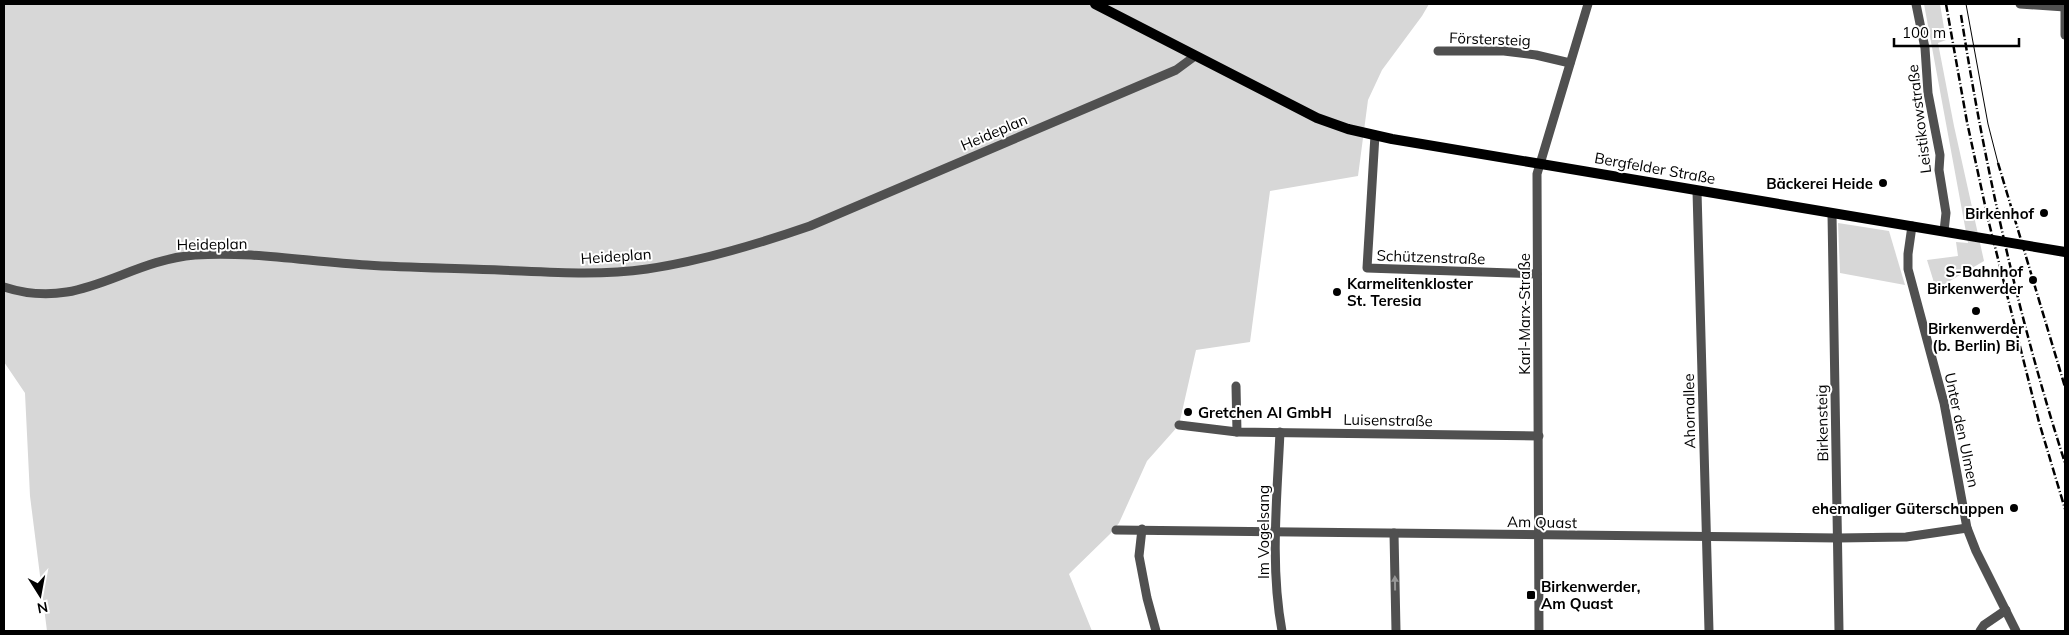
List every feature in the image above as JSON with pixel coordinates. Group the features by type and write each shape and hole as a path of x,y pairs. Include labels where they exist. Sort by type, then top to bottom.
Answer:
{"main road":[{"name":"Bergfelder Straße","path":"1095,4 1317,118 1340,127 1539,164 2065,252"}],"street":[{"name":"Karl-Marx-Straße","path":"1539,631 1537,176 1588,4"},
{"name":"Leistikowstraße","path":"1916,4 1925,48 1928,93 1940,155 1938,170 1946,213 1944,231"},
{"path":"2020,4 2065,6 2065,35"},
{"name":"Förstersteig","path":"1438,51 1504,51 1536,54 1570,64"},
{"name":"Heideplan","path":"4,287 31,293 65,293 100,284 167,259 194,256 225,255 368,265 572,273 621,272 679,263 752,244 810,226 1176,70 1195,56"},
{"name":"Schützenstraße","path":"1375,135 1367,268 1537,274"},
{"name":"Ahornallee","path":"1698,191 1709,631"},
{"name":"Birkensteig","path":"1832,214 1839,631"},
{"name":"Unter den Ulmen","path":"1912,226 1908,269 1944,403 1967,528 1976,551 2016,631"},
{"path":"1236,386 1237,432"},
{"name":"Luisenstraße","path":"1179,424 1237,432 1538,436"},
{"name":"Im Vogelsang","path":"1280,432 1275,532 1278,607 1282,631"},
{"name":"Am Quast","path":"1116,530 1838,538 1906,537 1967,528"},
{"path":"1142,529 1140,556 1147,598 1156,631"},
{"path":"1394,533 1396,631"},
{"path":"1980,631 1984,624 2006,610"}],"shaded area":[{"path":"4,4 1429,4 1382,70 1368,100 1358,176 1270,191 1250,342 1196,350 1179,425 1147,461 1119,523 1069,574 1092,631 47,631 30,496 25,393 4,362"},
{"path":"1924,4 1940,4 1946,40 1938,43 1984,261 1936,289 1927,260 1958,256 1956,242 1968,243"},
{"path":"1838,223 1889,231 1905,285 1840,273"}],"tram line":[{"path":"1966,4 1988,124 1998,163"}],"railway":[{"path":"1946,4 1967,122 1988,219 2039,422 2065,509"},
{"path":"1961,15 1980,128 2004,241 2048,409 2065,463"},
{"path":"1998,163 2065,387"}],"place":[{"name":"Bäckerei Heide","path":"1883,183"},
{"name":"Birkenhof","path":"2044,213"},
{"name":"S-Bahnhof Birkenwerder","path":"2033,280"},
{"name":"Karmelitenkloster St. Teresia","path":"1337,292"},
{"name":"Birkenwerder (b. Berlin) Bi","path":"1976,311"},
{"name":"Gretchen AI GmbH","path":"1188,412"},
{"name":"ehemaliger Güterschuppen","path":"2014,508"},
{"name":"Birkenwerder, Am Quast","path":"1531,595"}]}
